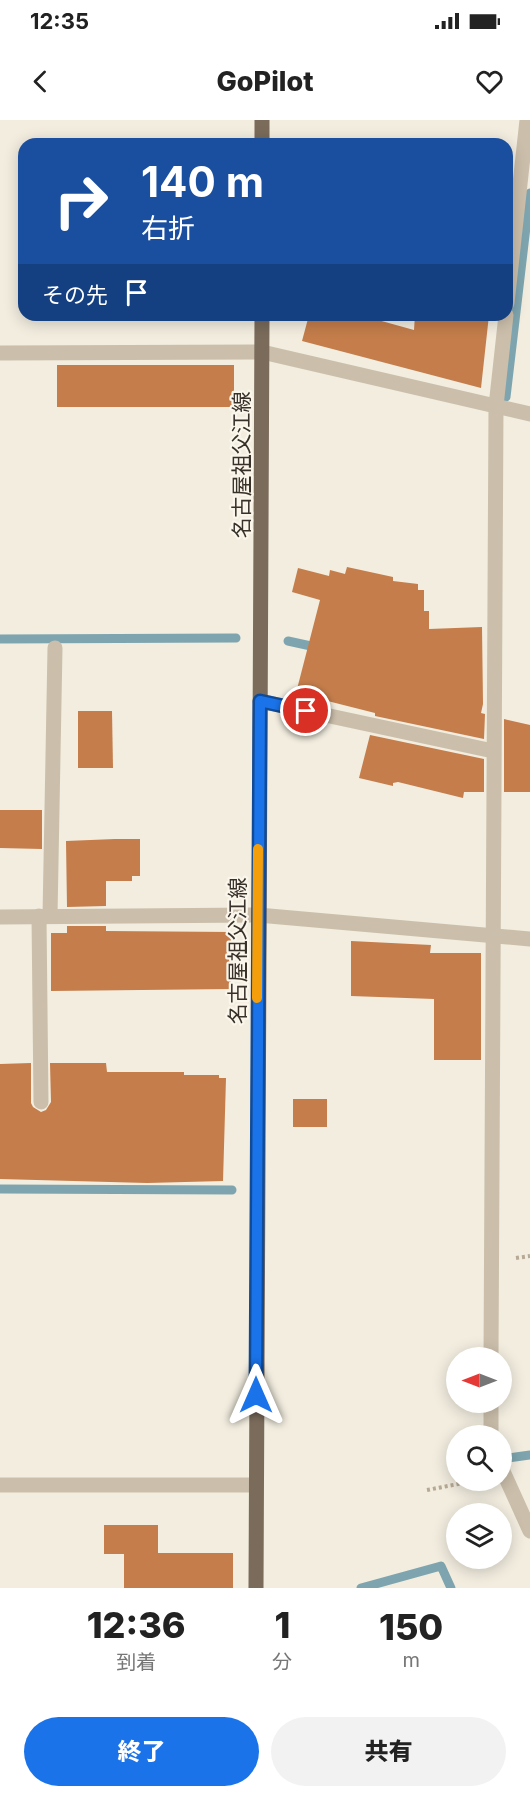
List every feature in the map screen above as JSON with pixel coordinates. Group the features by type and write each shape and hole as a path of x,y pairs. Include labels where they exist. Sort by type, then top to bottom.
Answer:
{"main road":[{"path":"262,120 262,138"},
{"name":"名古屋祖父江線","path":"256,1588 262,321"}],"street":[{"path":"513,248 527,120"},
{"path":"491,1347 491,934 496,406 505,321"},
{"path":"0,353 262,352 530,414"},
{"path":"41,1102 55,648"},
{"path":"260,701 493,751"},
{"path":"0,916 258,915 530,939"},
{"path":"0,1485 256,1485"},
{"path":"512,1491 530,1531"}],"path":[{"path":"428,1490 446,1486"}],"building":[{"path":"307,321 382,321 414,330 415,321 488,321 481,388 302,341"},
{"path":"57,365 234,365 234,407 57,407"},
{"path":"347,567 393,577 393,581 418,584 418,590 424,590 424,611 429,611 429,629 482,627 483,704 481,713 485,714 484,739 375,716 375,713 296,693 320,600 292,592 298,568 329,576 330,570 345,574"},
{"path":"78,711 112,711 113,768 78,768"},
{"path":"504,719 530,725 530,792 504,792"},
{"path":"370,735 484,759 484,792 464,792 463,798 398,782 393,783 393,786 359,778"},
{"path":"0,810 42,810 42,849 0,848"},
{"path":"140,839 140,876 132,876 132,881 106,881 106,906 67,907 66,841"},
{"path":"67,926 106,926 106,931 231,932 231,989 51,991 51,933 67,933"},
{"path":"351,941 431,945 430,953 481,953 481,1060 434,1060 434,999 351,996"},
{"path":"31,1063 31,1103 41,1112 46,1110 51,1102 50,1063 106,1063 107,1072 184,1072 184,1075 219,1075 219,1078 226,1078 223,1181 147,1183 0,1179 0,1064"},
{"path":"293,1099 327,1099 327,1127 293,1127"},
{"path":"104,1525 158,1525 158,1553 233,1553 233,1588 124,1588 124,1554 104,1554"}],"waterway":[{"path":"506,397 530,193"},
{"path":"0,639 236,638"},
{"path":"288,641 320,648"},
{"path":"0,1189 232,1190"},
{"path":"512,1457 530,1455"},
{"path":"361,1588 441,1566 451,1588"}],"slow traffic":[{"path":"257,998 258,849"}],"route":[{"path":"256,1395 260,701 306,711"}]}
